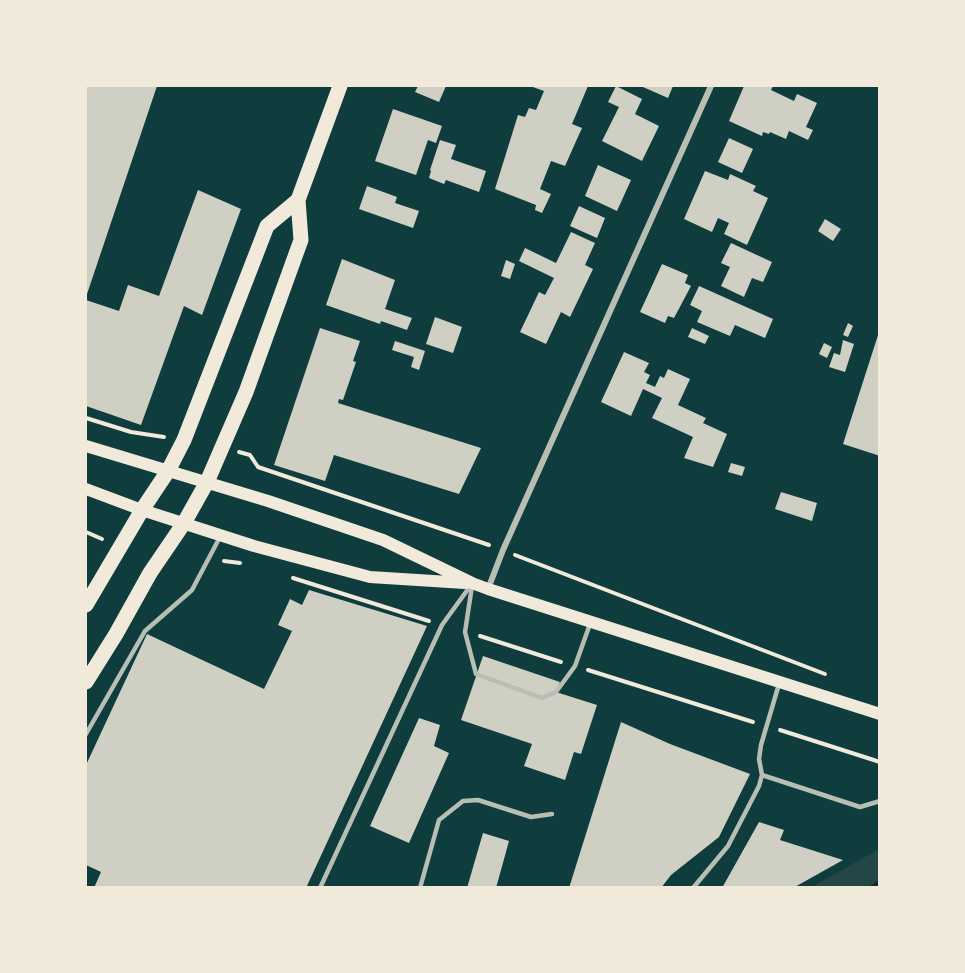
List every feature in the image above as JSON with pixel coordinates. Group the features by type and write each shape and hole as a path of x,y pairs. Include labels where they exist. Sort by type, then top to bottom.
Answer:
{"main road":[{"path":"86,681 117,633 150,573 184,524 207,482 246,392 301,240 298,200 340,86"},
{"path":"86,605 142,510 168,471 184,440 267,226 298,200"},
{"path":"86,446 207,482 383,540 488,589 879,714"},
{"path":"86,489 221,536 370,577 472,583"}],"street":[{"path":"488,589 503,550 711,86"}],"lane":[{"path":"86,734 145,631 192,590 221,536"},
{"path":"472,583 465,632 476,674 542,698 556,692 575,666 591,621"},
{"path":"320,888 442,625 472,583"},
{"path":"693,888 728,846 759,786 762,774 759,759 761,746 780,682"},
{"path":"762,774 860,807 879,801"},
{"path":"420,888 439,820 463,801 478,800 531,818 552,814"}],"path":[{"path":"86,418 131,432 184,440"},
{"path":"221,448 250,455 258,467 503,550 826,675"}],"shaded area":[{"path":"879,849 879,887 815,887 817,884"}],"building":[{"path":"86,86 157,86 86,297"},
{"path":"418,86 446,86 439,102 415,92"},
{"path":"530,86 588,86 572,124 582,128 565,166 551,161 540,189 551,194 542,213 535,210 536,205 495,189 518,115 525,117 529,108 536,110 544,91"},
{"path":"616,86 642,99 635,114 659,126 642,161 602,141 619,107 608,102"},
{"path":"644,86 673,86 668,98"},
{"path":"744,86 773,86 771,90 794,101 797,94 817,103 806,127 813,130 808,140 789,131 786,139 770,132 769,134 763,132 762,136 729,121"},
{"path":"393,109 442,126 436,143 428,140 416,175 375,161"},
{"path":"729,138 753,149 742,173 718,162"},
{"path":"440,140 456,145 451,159 486,171 479,192 446,180 444,184 429,178"},
{"path":"598,165 631,180 617,211 585,196"},
{"path":"705,171 728,180 730,174 756,186 753,191 768,198 747,245 724,234 729,223 718,218 712,232 684,219"},
{"path":"367,186 397,197 395,203 419,211 413,228 359,209"},
{"path":"198,190 241,209 202,315 184,306 141,425 86,406 86,300 119,311 128,285 159,296"},
{"path":"579,206 605,218 597,238 570,226"},
{"path":"825,219 841,229 833,241 818,231"},
{"path":"571,232 595,243 585,265 593,269 570,317 561,312 546,344 520,332 539,292 545,295 554,278 519,261 525,248 556,263"},
{"path":"731,243 772,262 763,282 752,278 744,297 721,286 730,267 721,263"},
{"path":"342,259 395,280 385,309 412,318 407,330 381,321 380,324 326,305"},
{"path":"506,260 515,264 510,279 501,276"},
{"path":"662,264 688,275 685,283 691,286 674,318 668,316 665,323 640,312"},
{"path":"699,286 773,319 765,338 735,325 730,336 697,322 702,311 690,305"},
{"path":"435,317 462,327 453,353 426,344"},
{"path":"848,323 853,326 848,337 843,335"},
{"path":"320,328 360,341 353,361 356,362 343,400 339,399 338,403 481,448 459,494 334,455 325,481 274,465"},
{"path":"692,328 709,336 705,344 688,337"},
{"path":"880,332 880,456 843,444"},
{"path":"843,340 854,344 845,372 829,367 834,353 840,355"},
{"path":"395,341 425,351 419,370 411,367 414,357 392,350"},
{"path":"824,343 832,347 827,358 819,354"},
{"path":"624,352 649,363 644,372 650,375 646,383 655,387 660,376 664,378 668,369 690,379 678,405 706,418 703,423 727,434 713,467 684,458 693,437 652,418 662,398 643,389 631,416 601,402"},
{"path":"731,463 745,467 742,476 728,472"},
{"path":"781,492 817,503 812,521 775,509"},
{"path":"309,590 427,626 306,888 94,888 101,872 86,865 86,765 147,634 264,689 292,631 278,625 290,599 302,605"},
{"path":"483,656 560,682 556,692 597,705 581,754 574,752 565,780 524,766 532,744 461,720"},
{"path":"419,718 440,725 434,746 449,753 409,843 370,826"},
{"path":"621,722 670,744 750,774 719,837 671,875 661,888 569,888"},
{"path":"759,822 784,830 780,840 843,860 793,888 722,888"},
{"path":"483,833 509,841 496,888 467,888"}],"waterway":[{"path":"874,888 880,884"}]}
